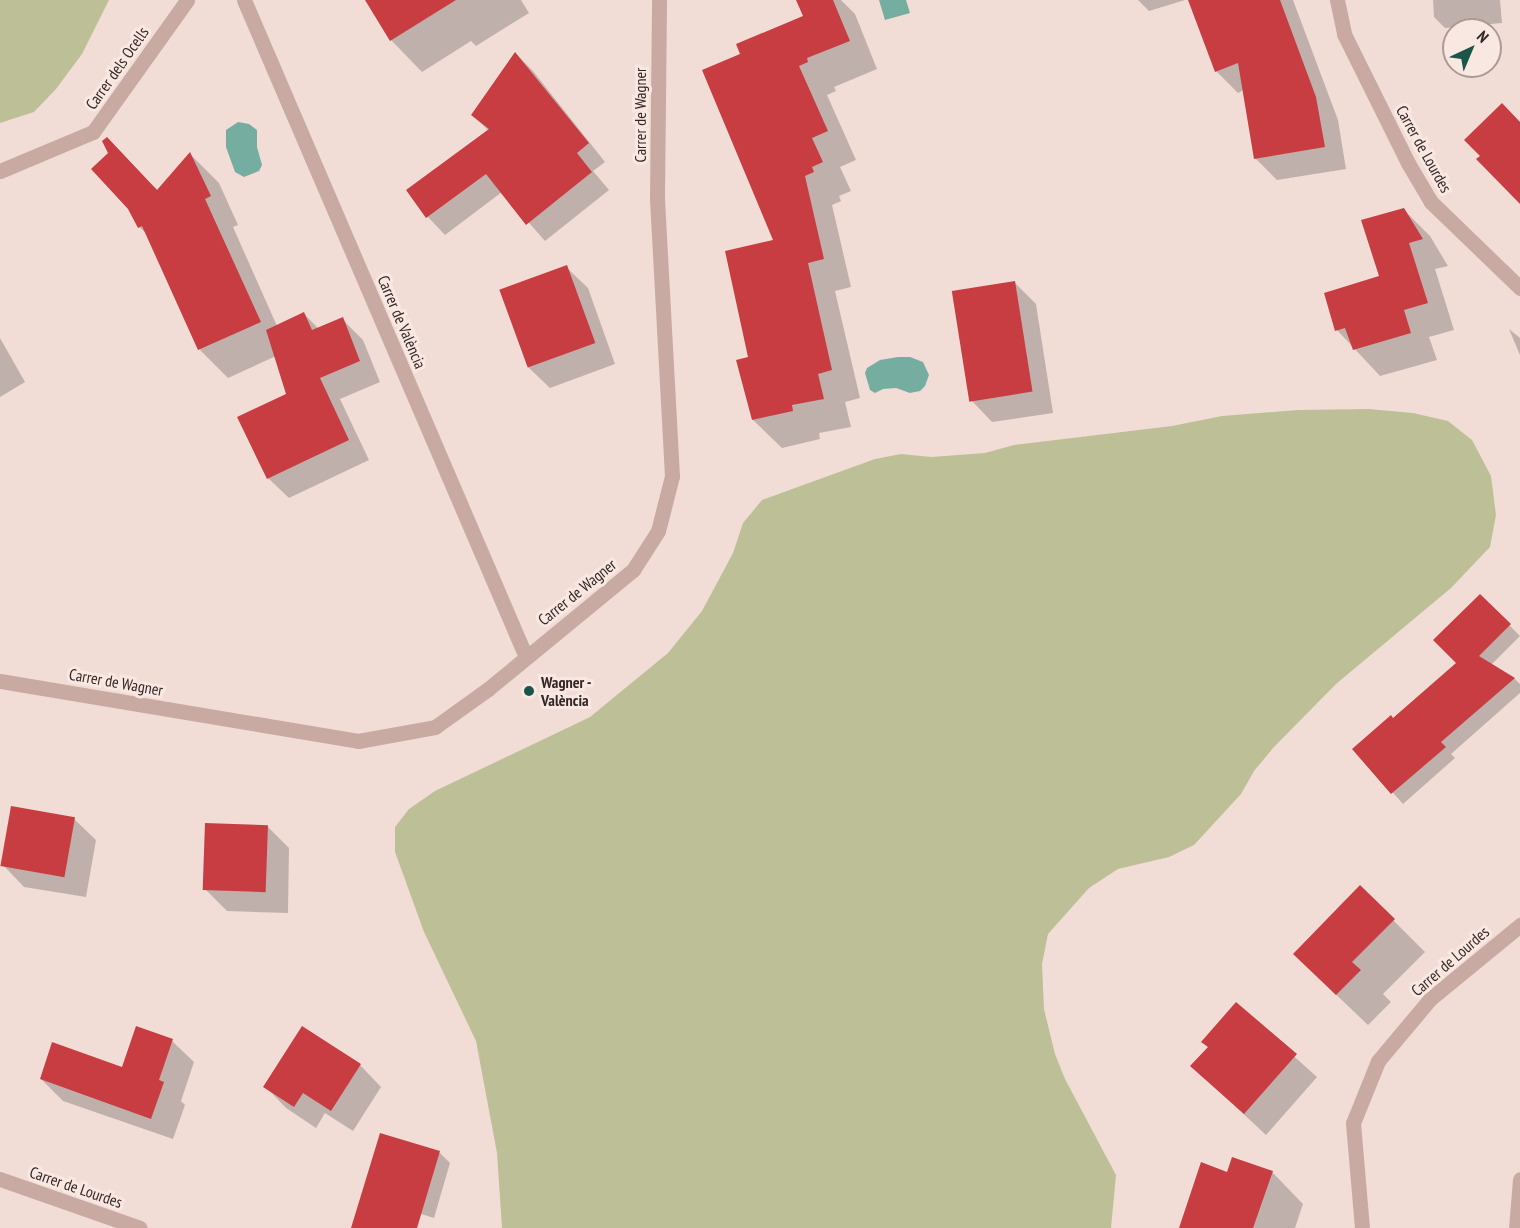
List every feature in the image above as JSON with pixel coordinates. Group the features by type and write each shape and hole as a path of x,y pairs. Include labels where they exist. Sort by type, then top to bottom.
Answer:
{"street":[{"name":"Carrer dels Ocells","path":"0,171 93,132 187,0"},
{"name":"Carrer de València","path":"244,0 526,657"},
{"name":"Carrer de Wagner","path":"0,681 358,741 435,727 633,570 658,531 672,476 657,196 659,0"},
{"name":"Carrer de Lourdes","path":"1337,0 1344,34 1408,163 1431,202 1520,288"},
{"name":"Carrer de Lourdes","path":"1362,1228 1353,1124 1378,1061 1430,999 1520,925"},
{"name":"Carrer de Lourdes","path":"0,1179 140,1228"},
{"path":"1516,1228 1520,1179"}],"green space":[{"path":"0,0 109,0 82,54 56,89 34,112 0,123"},
{"path":"1369,409 1413,413 1448,421 1472,440 1491,476 1496,515 1490,547 1451,588 1336,684 1274,747 1254,771 1241,794 1194,845 1169,857 1118,869 1089,888 1048,934 1042,964 1044,1009 1055,1054 1065,1079 1116,1175 1111,1228 502,1228 497,1153 476,1041 424,932 395,852 395,827 409,809 435,791 590,717 668,653 702,611 733,553 743,523 762,500 875,459 901,454 931,457 985,453 1014,445 1172,426 1222,416 1298,410"}],"water":[{"path":"879,0 906,0 910,13 885,20"},
{"path":"238,122 249,124 257,130 257,147 262,165 259,171 244,177 235,172 226,147 226,130"},
{"path":"910,357 923,362 929,375 925,386 920,391 910,393 896,388 883,389 875,393 870,390 865,373 867,368 880,360"}],"building":[{"path":"365,0 456,0 390,41"},
{"path":"796,0 833,0 850,41 807,58 808,62 799,66 828,131 812,138 823,162 812,167 814,172 805,176 824,259 808,263 832,370 818,374 824,399 792,405 793,411 752,420 736,360 748,357 725,251 773,240 702,70 740,54 736,44 803,16"},
{"path":"1188,0 1280,0 1316,97 1325,147 1254,159 1238,63 1215,72"},
{"path":"515,52 589,143 577,153 592,172 526,225 486,174 426,218 406,190 489,129 471,115"},
{"path":"1502,103 1520,122 1520,204 1476,159 1480,156 1464,140"},
{"path":"107,137 157,190 190,152 211,196 205,199 261,322 198,350 142,226 138,228 128,209 91,169 108,153 102,141"},
{"path":"1404,208 1423,239 1409,243 1428,303 1404,310 1411,333 1353,350 1345,328 1335,331 1324,293 1379,276 1361,220"},
{"path":"567,265 595,343 528,368 499,290"},
{"path":"1015,281 1033,392 969,402 952,291"},
{"path":"304,312 312,330 343,317 360,361 320,378 349,440 267,479 237,417 286,394 266,330"},
{"path":"1480,594 1511,624 1479,656 1515,678 1441,742 1446,747 1391,794 1352,749 1391,715 1393,718 1456,663 1433,640"},
{"path":"11,806 75,817 64,877 0,866"},
{"path":"205,823 268,825 266,892 203,890"},
{"path":"1360,885 1395,919 1352,962 1361,970 1336,995 1293,954"},
{"path":"1236,1002 1297,1054 1244,1114 1190,1066 1208,1047 1201,1042"},
{"path":"136,1026 173,1039 159,1080 164,1082 151,1119 40,1079 52,1042 122,1067"},
{"path":"302,1026 361,1064 331,1111 303,1093 294,1107 263,1087"},
{"path":"380,1133 440,1151 417,1228 351,1228"},
{"path":"1232,1157 1273,1171 1253,1228 1179,1228 1201,1162 1227,1172"}],"place":[{"name":"Wagner - València","path":"529,691"}]}
